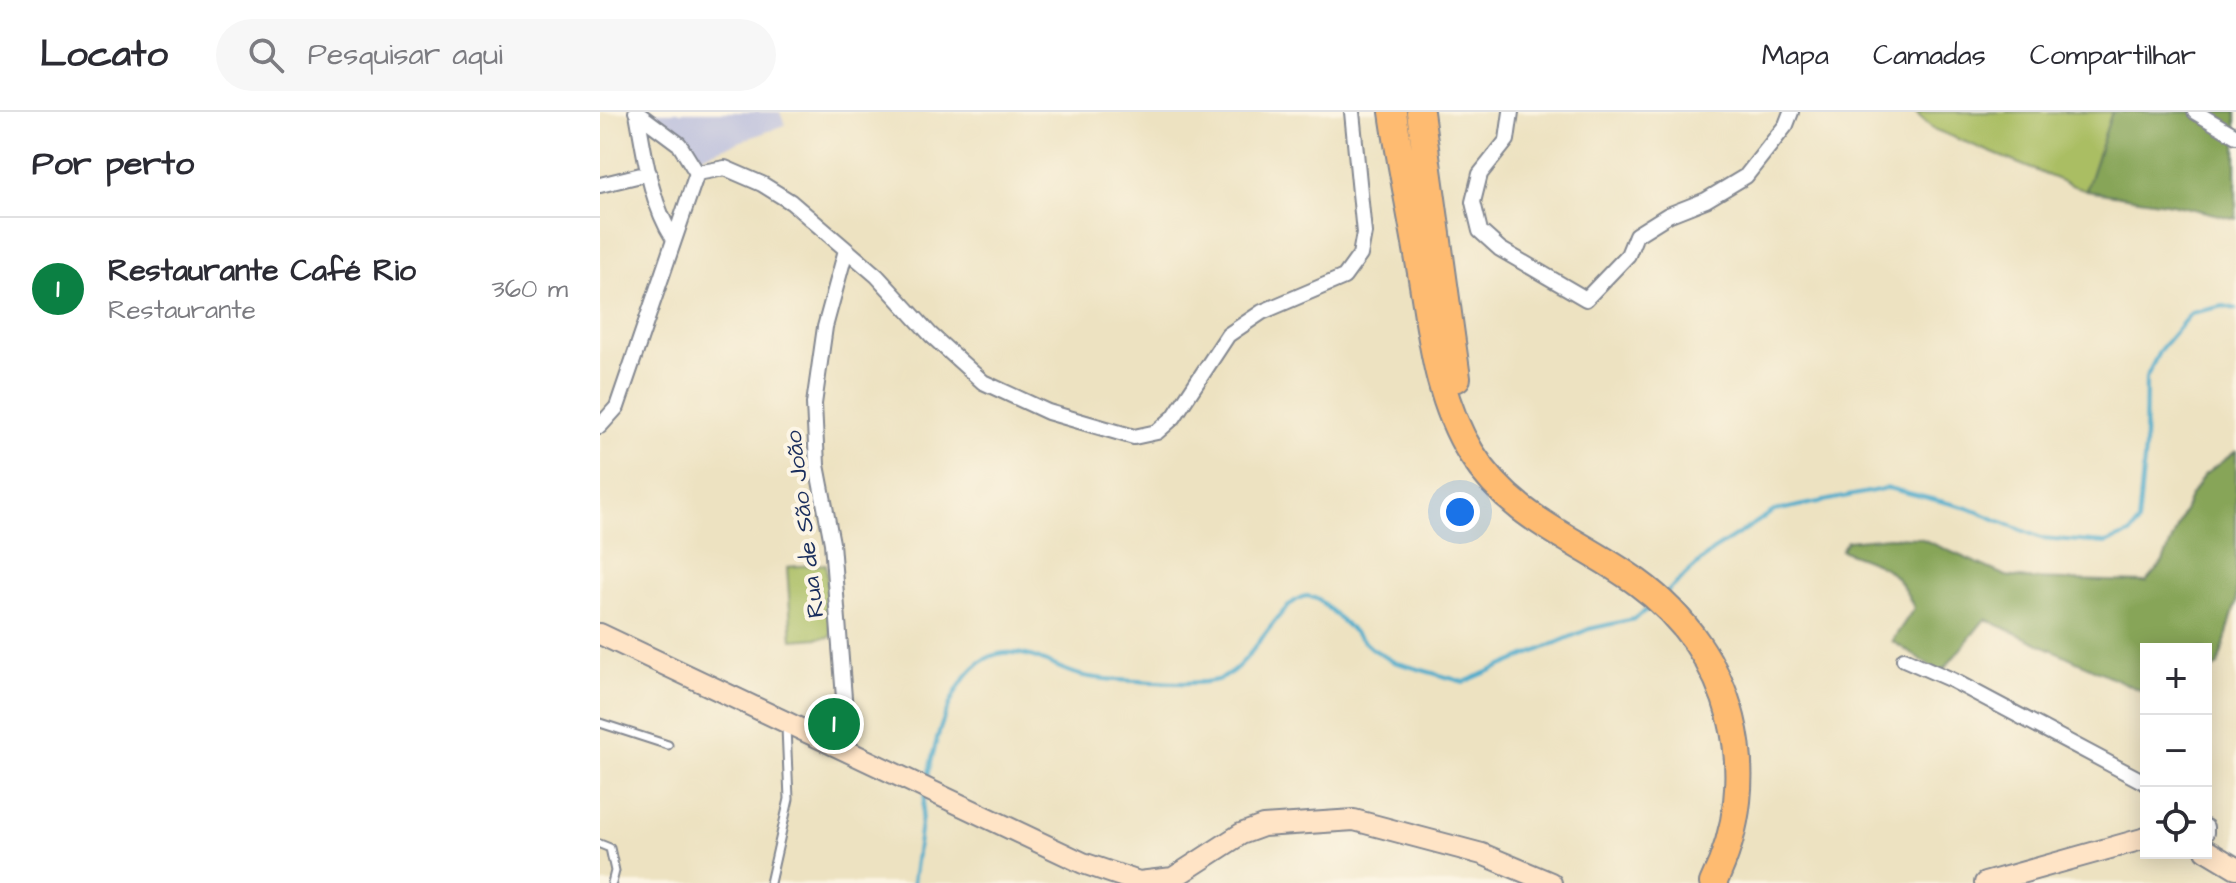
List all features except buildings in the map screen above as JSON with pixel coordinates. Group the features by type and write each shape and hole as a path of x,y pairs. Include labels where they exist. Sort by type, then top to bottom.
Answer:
{"highway":[{"path":"1393,112 1440,383 1459,431 1486,474 1524,513 1656,597 1691,636 1718,678 1737,738 1739,780 1732,838 1713,883"},
{"path":"1420,112 1452,355 1458,381 1478,431 1509,474 1527,492 1570,523 1642,564 1682,598 1715,639 1739,688 1751,741 1752,794 1742,847 1728,883"}],"main road":[{"path":"600,634 1083,863 1139,882 1173,878 1241,834 1263,826 1354,820 1482,854 1551,883"},
{"path":"1985,883 2140,840"},
{"path":"2212,854 2236,868"}],"street":[{"path":"637,112 679,144 697,173"},
{"path":"637,112 662,220 673,238"},
{"path":"697,173 725,168 762,184 791,202 877,276 931,335 983,382 1048,412 1134,437 1157,432 1174,417 1228,335 1262,312 1344,277 1360,255 1364,233 1352,112"},
{"path":"1511,112 1507,140 1480,174 1473,202 1480,231 1500,249 1586,299 1628,255 1636,235 1668,215 1706,200 1746,176 1786,125 1791,112"},
{"path":"2195,112 2236,136"},
{"path":"600,185 649,173"},
{"path":"600,426 617,407 697,173"},
{"name":"Rua de São João","path":"844,749 845,711 832,543 817,465 814,404 825,327 846,250"},
{"path":"1904,659 1952,680 2140,780"}],"lane":[{"path":"600,723 668,745"},
{"path":"770,883 789,799 786,723"},
{"path":"600,844 610,848 615,871 612,883"}],"shaded area":[{"path":"646,112 780,112 785,125 698,157"}],"green space":[{"path":"1915,112 2112,112 2086,191 1933,129"},
{"path":"2112,112 2236,112 2236,219 2172,204 2086,191"},
{"path":"2236,451 2236,602 2218,666 2212,670 2212,643 2140,643 2140,690 1985,619 1941,673 1892,641 1914,608 1900,583 1886,569 1841,550 1847,541 1920,538 2006,576 2146,582 2163,562 2189,499 2203,476"},
{"path":"826,564 831,637 792,640 787,567"}],"waterway":[{"path":"1666,593 1712,551 1774,511 1888,488 1968,508 2041,538 2106,543 2130,534 2138,523 2145,449 2146,378 2160,350 2191,313 2224,306 2236,309"},
{"path":"927,781 942,724 960,685 972,669 987,658 1004,653 1024,654 1080,675 1098,678 1177,683 1213,681 1232,672 1287,608 1307,596 1318,599 1371,648 1394,662 1464,682 1589,629 1634,619 1651,607"},
{"path":"913,883 925,793"}],"place":[{"name":"Restaurante Café Rio","path":"834,724"}]}
